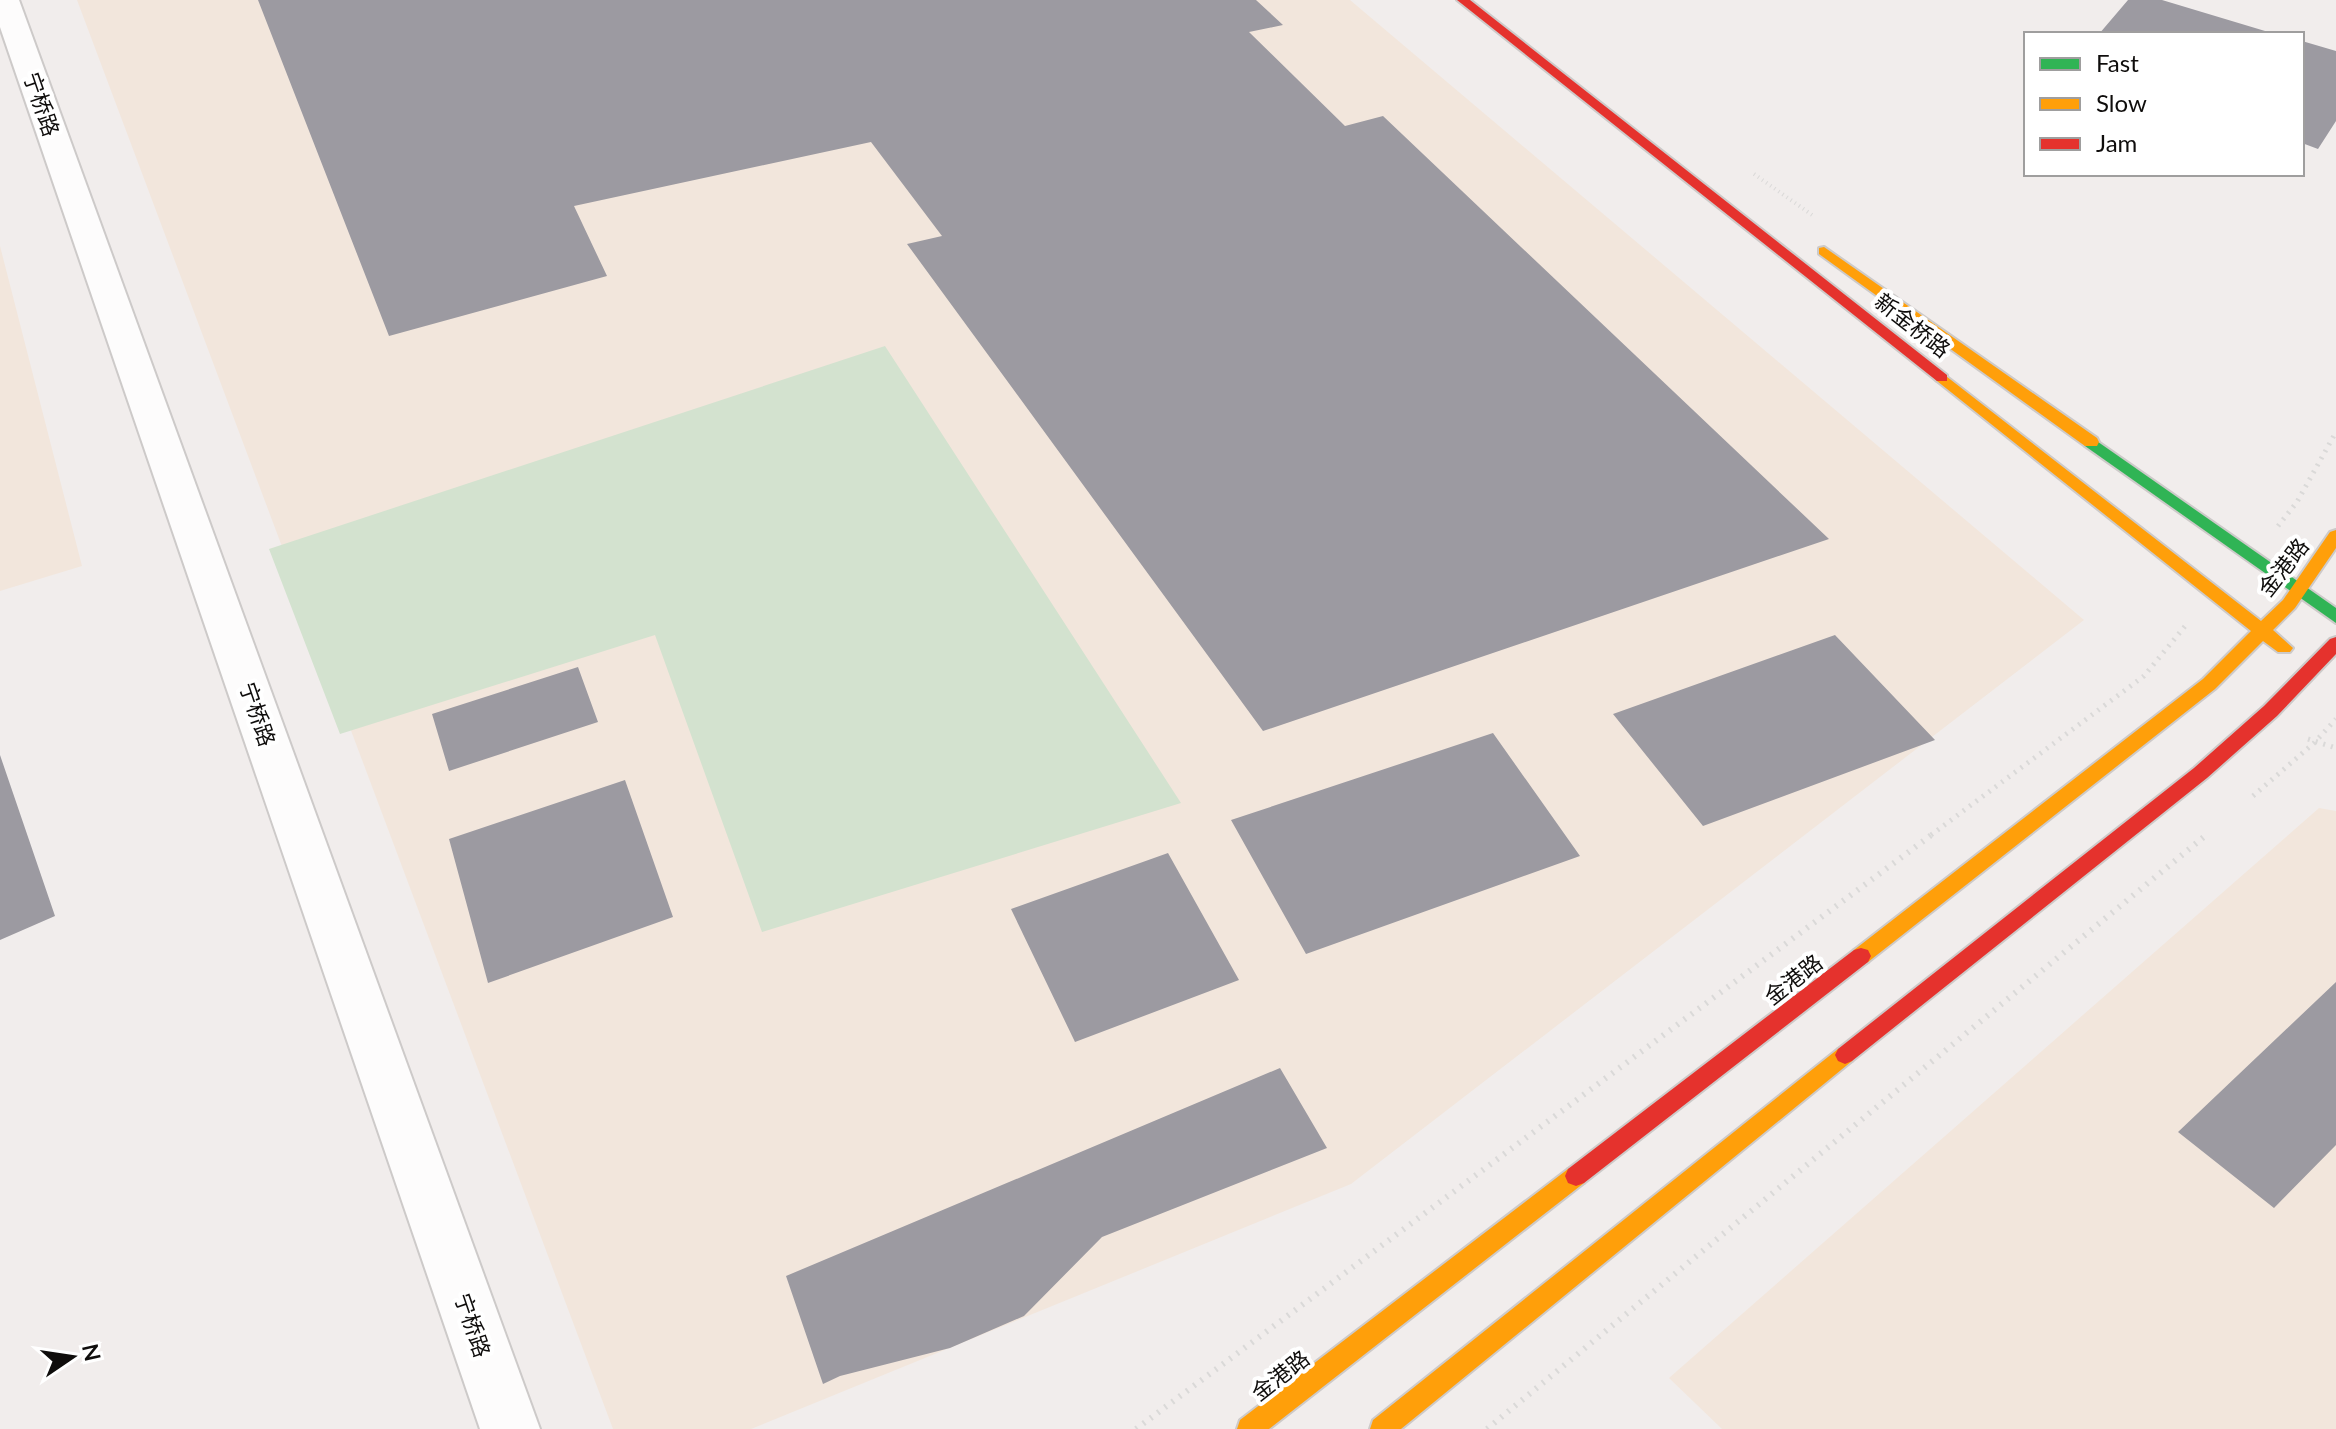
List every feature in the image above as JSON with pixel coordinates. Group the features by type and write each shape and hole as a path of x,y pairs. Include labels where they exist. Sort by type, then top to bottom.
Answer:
{"street":[{"name":"宁桥路","path":"5,0 510,1429"},
{"name":"新金桥路","path":"1463,0 2222,601 2320,673"},
{"path":"1633,110 1695,159"},
{"name":"新金桥路","path":"1810,241 2336,617"},
{"name":"金港路","path":"1249,1429 2189,702 2262,632 2323,559 2336,536"},
{"path":"1382,1429 2020,914 2242,741 2320,673 2336,643"}],"path":[{"path":"2257,560 2297,502 2336,432"},
{"path":"1136,1429 2144,676 2194,615 2222,601"},
{"path":"2247,801 2336,719"},
{"path":"1487,1429 2210,832"}],"shaded area":[{"path":"77,0 1350,0 2084,620 1351,1184 751,1429 613,1429"},
{"path":"0,246 82,566 0,591"},
{"path":"2319,808 2336,811 2336,1429 1722,1429 1669,1378"}],"green space":[{"path":"885,346 1181,803 762,932 655,635 340,734 269,549"}],"building":[{"path":"258,0 1256,0 1283,25 1249,32 1345,126 1383,116 1829,539 1263,731 907,244 942,236 871,142 574,206 607,276 389,336"},
{"path":"2128,0 2162,0 2268,32 2101,32"},
{"path":"2304,42 2336,51 2336,121 2318,149 2304,144"},
{"path":"1835,635 1935,740 1703,826 1613,714"},
{"path":"578,667 598,722 449,771 432,714"},
{"path":"1493,733 1580,856 1306,954 1231,820"},
{"path":"0,755 55,916 0,940"},
{"path":"625,780 673,917 488,983 449,839"},
{"path":"1168,853 1239,980 1075,1042 1011,909"},
{"path":"2336,982 2336,1145 2274,1208 2178,1132"},
{"path":"1280,1068 1327,1148 1102,1237 1024,1316 950,1348 840,1376 823,1384 786,1276"}],"traffic: fast":[{"path":"2091,442 2336,617"}],"traffic: slow":[{"path":"1824,251 2091,442"},
{"path":"1942,378 2284,648"},
{"path":"1861,956 2209,684 2289,604 2336,536"},
{"path":"1382,1429 1845,1055"},
{"path":"1249,1429 1576,1176"}],"traffic: jam":[{"path":"1463,0 1942,378"},
{"path":"1845,1055 2201,773 2271,711 2336,643"},
{"path":"1576,1176 1861,956"}]}
